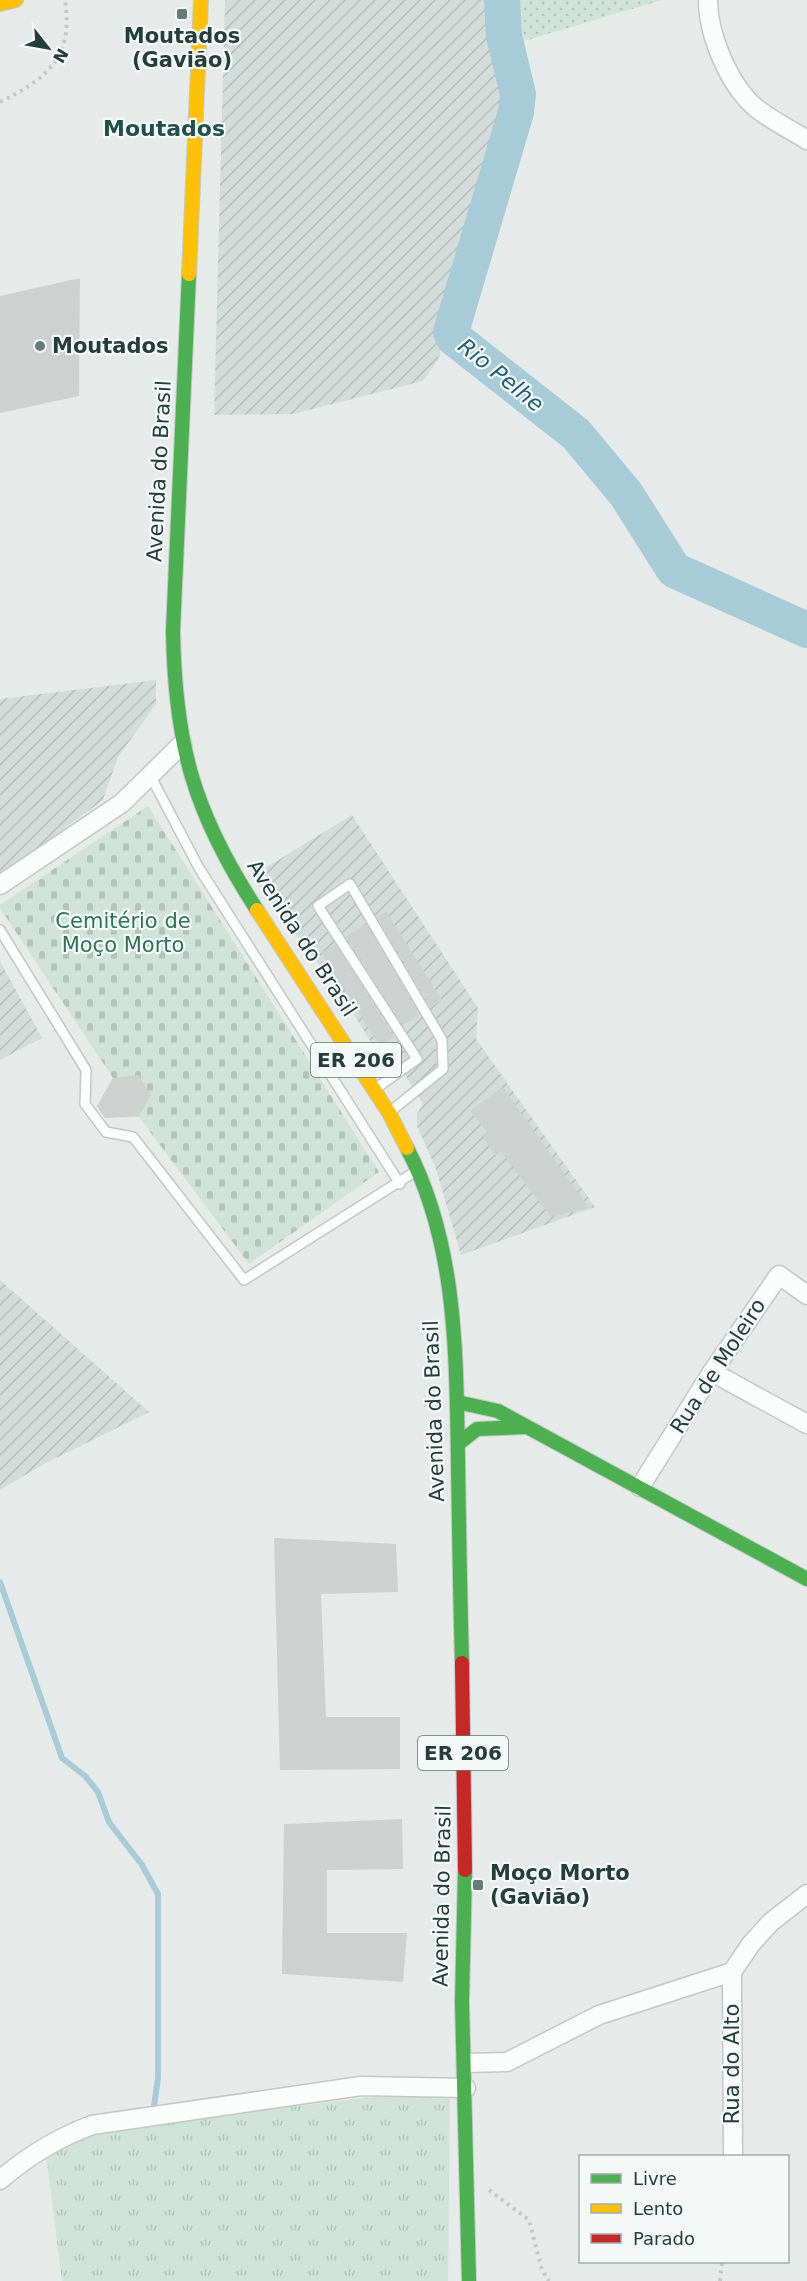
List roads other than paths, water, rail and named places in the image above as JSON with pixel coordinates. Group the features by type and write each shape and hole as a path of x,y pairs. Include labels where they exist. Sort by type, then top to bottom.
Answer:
{"main road":[{"name":"Avenida do Brasil","path":"201,0 173,631 174,690 182,744 190,775 210,829 239,882 389,1113 418,1170 445,1255 452,1301 457,1402 465,1858 462,2002 466,2063"},
{"path":"457,1402 498,1411 807,1579"},
{"path":"458,1444 477,1429 525,1427"},
{"name":"ER 206","path":"466,2063 469,2281"}],"street":[{"path":"708,0 719,55 737,82 755,107 807,140"},
{"path":"0,885 122,803 182,744"},
{"name":"Rua de Moleiro","path":"640,1487 712,1372 779,1275 807,1295"},
{"path":"712,1372 807,1424"},
{"path":"466,2063 507,2062 599,2015 732,1972 751,1944 771,1922 807,1894"},
{"name":"Rua do Alto","path":"732,1972 733,2155"},
{"path":"0,2180 24,2159 58,2138 92,2125 362,2086 466,2088"}],"lane":[{"path":"150,775 199,868 400,1184"},
{"path":"375,1089 417,1059 318,906 350,884 442,1040 443,1069 389,1113"},
{"path":"0,930 87,1070 85,1104 106,1132 133,1137 244,1280 400,1184 418,1170"}],"waterway":[{"name":"Rio Pelhe","path":"502,0 504,36 518,94 516,112 451,332 454,338 576,434 626,494 674,570 807,630"},
{"path":"0,1582 62,1758 85,1776 98,1792 109,1822 142,1865 158,1894 158,2078 154,2106"}],"place":[{"name":"Moutados (Gavião)","path":"182,14"},
{"name":"Moutados","path":"40,346"},
{"name":"Moço Morto (Gavião)","path":"478,1885"}],"district":[{"name":"Moutados","path":"164,128"}],"park label":[{"name":"Cemitério de Moço Morto","path":"123,933"}]}
